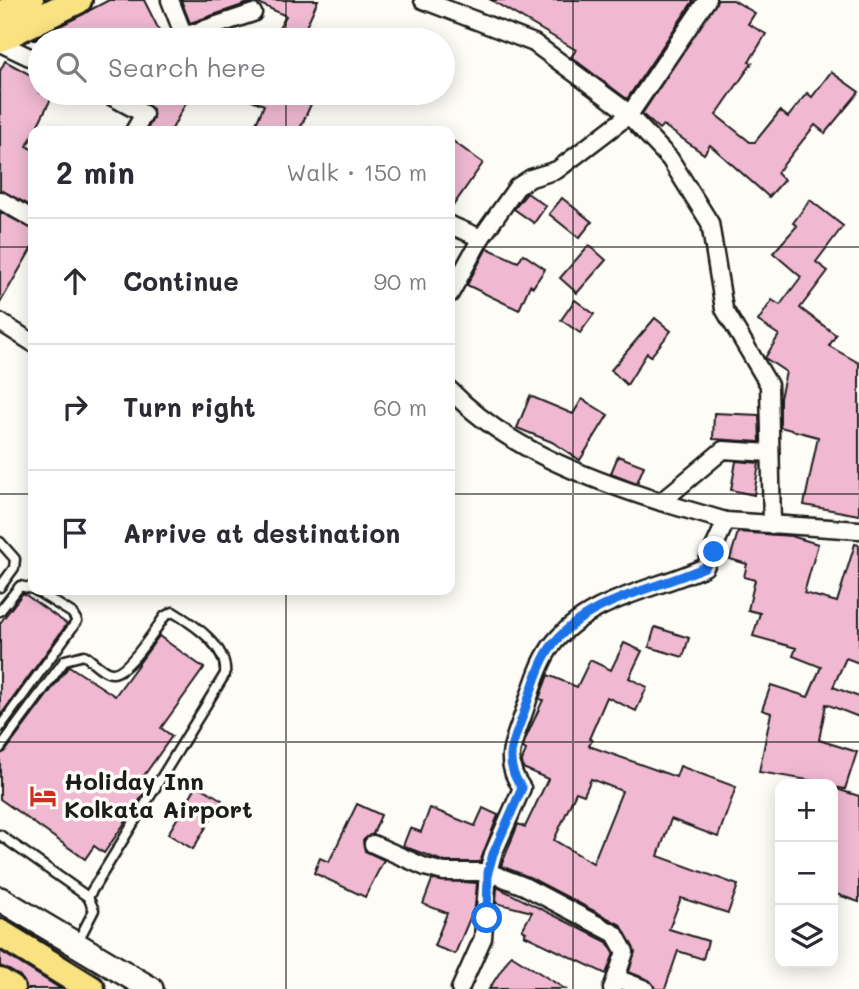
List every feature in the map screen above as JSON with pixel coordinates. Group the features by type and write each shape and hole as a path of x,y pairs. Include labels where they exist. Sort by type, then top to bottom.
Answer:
{"main road":[{"path":"0,40 17,8 78,0"},
{"path":"0,933 91,989"},
{"path":"0,982 11,989"}],"street":[{"path":"170,0 177,28"},
{"path":"423,0 534,43 629,115 670,159 710,223 724,309 769,384 772,525"},
{"path":"455,285 481,238 517,187 531,178 557,170 629,115 706,0"},
{"path":"209,28 253,13"},
{"path":"0,40 28,55"},
{"path":"127,105 144,114 137,126"},
{"path":"0,200 28,216"},
{"path":"455,227 481,238"},
{"path":"0,322 28,340"},
{"path":"455,394 507,435 545,457 607,484 726,521 859,530"},
{"path":"661,502 723,450 770,453"},
{"path":"460,989 483,938 487,918 488,872 522,788 513,776 509,764 521,720 549,649 575,621 600,607 705,567 726,521"},
{"path":"373,844 444,872 488,872 545,896 615,934 625,953 614,983 645,989"},
{"path":"0,899 151,989"}],"lane":[{"path":"0,542 15,559 14,568 0,587"},
{"path":"0,611 20,586 28,588"},
{"path":"0,727 77,621 72,613 44,595"},
{"path":"0,748 65,660 84,655 108,673 117,673 128,665 165,616 173,612 222,651 226,662 221,681 88,897"},
{"path":"0,835 88,897 94,910 75,945"}],"building":[{"path":"109,0 144,0 158,28 56,28"},
{"path":"181,0 318,0 305,28 279,28 286,16 254,1 190,23"},
{"path":"491,0 693,1 627,99 571,57 576,50"},
{"path":"717,0 733,0 755,13 748,24 766,34 749,62 752,63 716,115 750,142 755,142 780,111 788,117 807,93 812,97 831,72 859,92 825,133 815,125 777,173 784,180 769,197 710,145 704,154 663,125 659,129 642,114"},
{"path":"5,61 28,73 28,105 48,105 37,126 28,126 28,204 0,190 0,71"},
{"path":"146,105 185,105 174,126 149,126 153,119 153,109"},
{"path":"264,105 311,105 301,126 255,126"},
{"path":"455,143 483,163 455,203"},
{"path":"527,193 546,206 534,223 514,209"},
{"path":"562,198 592,222 579,238 549,214"},
{"path":"810,200 843,226 816,262 828,271 800,308 836,335 829,346 859,363 859,515 804,505 818,437 780,427 780,398 786,372 765,358 779,335 758,321 772,300 780,305 801,277 773,253 797,226 793,223"},
{"path":"0,212 28,226 28,255 0,303"},
{"path":"589,245 606,260 577,293 560,278"},
{"path":"487,248 518,262 523,254 545,269 533,287 530,285 519,310 467,285"},
{"path":"575,300 594,314 580,333 561,320"},
{"path":"655,318 671,331 651,356 647,353 627,385 611,370"},
{"path":"530,396 573,414 582,399 608,415 580,460 552,442 517,428"},
{"path":"714,413 759,415 760,442 713,439"},
{"path":"618,456 644,466 637,483 611,473"},
{"path":"736,461 759,463 754,495 731,490"},
{"path":"738,532 791,536 818,544 804,593 837,602 855,544 859,545 859,663 846,658 833,687 859,697 859,717 826,704 819,740 857,752 845,789 838,788 838,779 802,779 759,772 771,713 762,710 771,685 808,697 821,667 793,656 796,648 753,636 760,613 748,610 755,580 744,577 747,564 730,559"},
{"path":"23,593 67,624 0,716 0,623"},
{"path":"655,627 689,638 683,657 649,647"},
{"path":"159,636 204,668 161,728 172,736 143,777 151,782 133,811 104,853 94,846 85,859 0,799 0,754 5,752 69,666 115,696"},
{"path":"624,643 642,651 629,678 647,687 636,711 607,697 589,739 592,740 589,746 676,777 680,766 736,787 718,837 671,819 658,856 738,885 728,913 681,898 669,929 708,941 703,959 678,951 665,989 655,989 649,980 629,972 635,951 621,925 529,877 501,866 518,824 525,827 548,779 523,768 522,761 526,750 523,748 525,740 543,700 539,699 548,675 577,687 590,660 611,670","holes":["591,779 622,791 593,863 554,840 576,792 584,795"]},
{"path":"197,785 222,800 193,849 168,834"},
{"path":"838,790 859,796 859,902 838,895"},
{"path":"357,804 381,815 373,834 363,840 365,851 384,860 365,897 314,873 320,858 329,862"},
{"path":"430,808 475,826 483,808 498,815 480,862 445,862 403,846 410,828 421,832"},
{"path":"432,880 477,883 475,906 455,954 434,946 447,913 423,904"},
{"path":"497,887 607,942 614,953 606,974 524,935 526,932 522,930 532,912 496,903"},
{"path":"0,951 61,989 27,989 20,976 0,966"},
{"path":"511,955 565,989 489,989"}],"place":[{"name":"Holiday Inn Kolkata Airport","path":"43,796"}],"route":[{"path":"487,918 488,872 493,854 522,788 513,776 509,764 518,731 549,649 575,621 600,607 705,567 714,552"}]}
